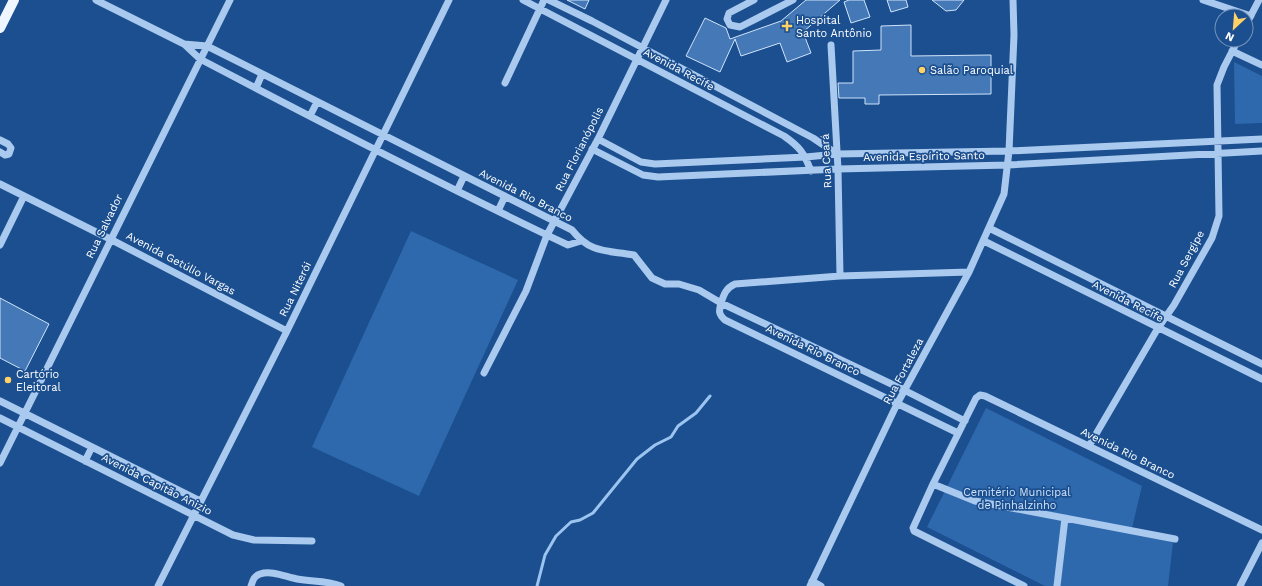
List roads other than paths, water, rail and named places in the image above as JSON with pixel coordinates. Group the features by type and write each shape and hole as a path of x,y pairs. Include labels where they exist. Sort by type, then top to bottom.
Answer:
{"main road":[{"path":"0,28 14,0"}],"street":[{"name":"Avenida Rio Branco","path":"96,0 184,44 200,59 457,191 568,245 581,241 572,230 207,46 184,44"},
{"name":"Rua Salvador","path":"0,463 230,0"},
{"name":"Rua Niterói","path":"158,586 287,331 448,0"},
{"name":"Avenida Recife","path":"524,0 784,136 797,146 806,157 811,171"},
{"path":"505,83 544,0"},
{"name":"Avenida Recife","path":"549,0 642,47 813,138 837,154"},
{"name":"Rua Florianópolis","path":"484,373 526,291 547,235 598,138 666,0"},
{"path":"754,0 729,13 727,19 730,25 740,27 793,0"},
{"name":"Rua Fortaleza","path":"811,584 904,390 969,272 1004,194 1010,151 1014,35 1013,0"},
{"path":"1203,0 1227,8"},
{"path":"1254,10 1259,0"},
{"path":"586,32 592,21"},
{"name":"Rua Ceará","path":"831,45 838,169 840,276"},
{"name":"Rua Sergipe","path":"1089,446 1212,238 1219,216 1217,84 1234,48"},
{"path":"1232,51 1262,65"},
{"path":"256,88 262,74"},
{"path":"698,91 704,80"},
{"path":"310,116 317,102"},
{"name":"Avenida Espírito Santo","path":"598,138 641,162 655,164 806,157 837,154 1010,151 1262,139"},
{"path":"0,140 8,144 11,148 9,154 5,155 0,152"},
{"path":"1114,146 1114,159"},
{"name":"Avenida Espírito Santo","path":"592,149 643,175 658,177 838,169 1008,165 1262,151"},
{"path":"912,153 912,167"},
{"path":"457,191 464,176"},
{"name":"Avenida Getúlio Vargas","path":"0,184 287,331"},
{"path":"0,245 24,196"},
{"path":"498,211 505,196"},
{"name":"Avenida Recife","path":"989,228 1262,364"},
{"path":"581,241 597,250 634,255 652,278 665,284 679,284 699,290 721,303 725,291 735,284 840,276 969,272"},
{"name":"Avenida Recife","path":"984,241 1262,379"},
{"name":"Avenida Rio Branco","path":"958,433 725,320 720,316 719,311 721,303 904,390 965,421 976,398 980,395 985,396 1262,530"},
{"path":"1213,355 1219,343"},
{"path":"801,357 807,344"},
{"path":"845,378 852,365"},
{"name":"Avenida Capitão Anizio","path":"0,401 200,502"},
{"name":"Avenida Capitão Anizio","path":"0,418 194,514 233,535 254,540 312,541"},
{"path":"965,421 933,484 913,528 914,531 1023,586"},
{"path":"85,460 92,447"},
{"path":"130,483 136,469"},
{"path":"933,484 975,501 1176,539"},
{"path":"1057,586 1065,518"},
{"path":"1240,586 1262,543"},
{"path":"251,586 253,578 262,573 275,573 298,579 329,582 341,586"},
{"path":"811,584 821,586"}],"waterway":[{"path":"537,586 545,555 556,536 571,522 580,520 593,513 637,459 655,445 671,437 678,426 696,413 710,396"}],"place":[{"name":"Hospital Santo Antônio","path":"787,26"},
{"name":"Salão Paroquial","path":"922,70"},
{"name":"Cartório Eleitoral","path":"8,380"}],"park label":[{"name":"Cemitério Municipal de Pinhalzinho","path":"1017,498"}]}
